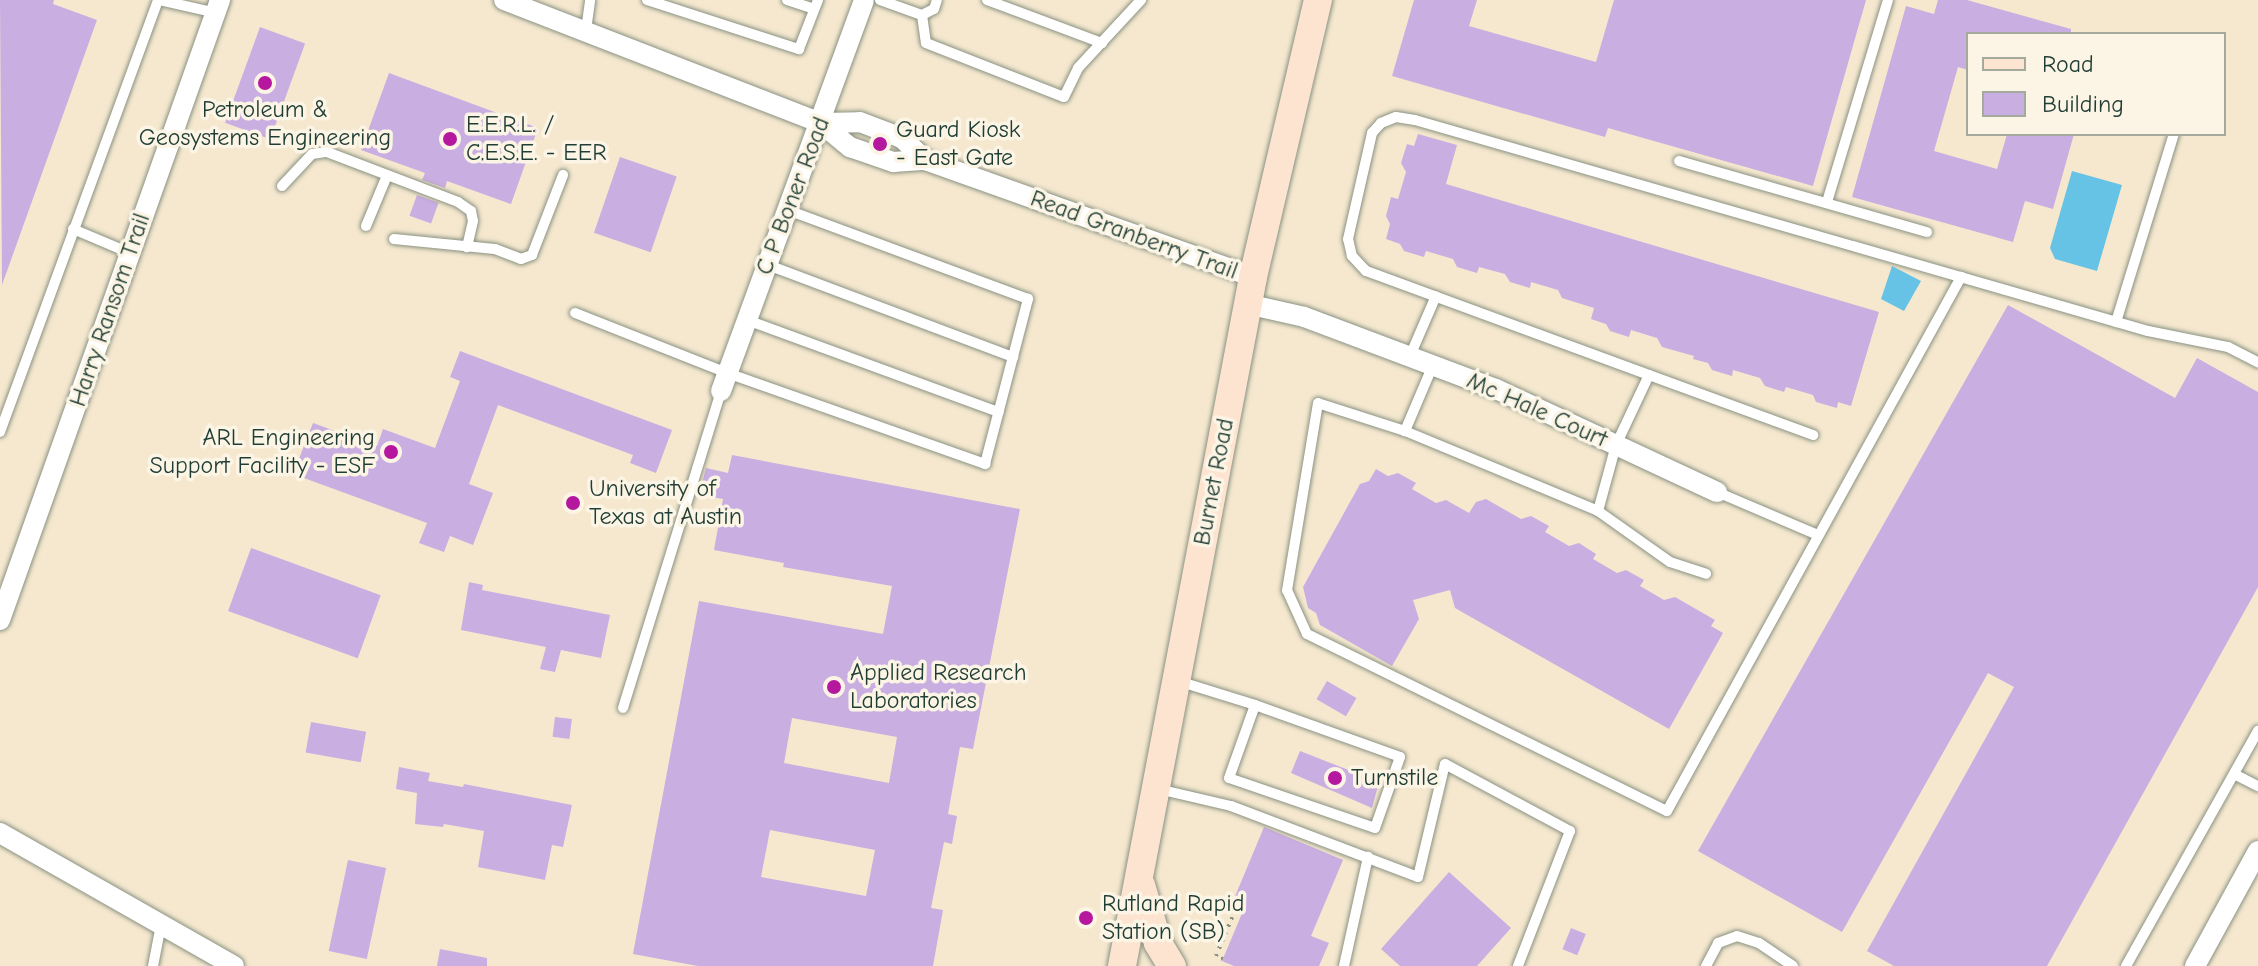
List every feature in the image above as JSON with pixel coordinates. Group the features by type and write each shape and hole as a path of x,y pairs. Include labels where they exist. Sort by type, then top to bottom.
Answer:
{"main road":[{"name":"Burnet Road","path":"1122,966 1250,291 1318,0"},
{"path":"1139,877 1158,943 1172,966"}],"street":[{"name":"Read Granberry Trail","path":"504,0 821,123 850,147 893,162 925,160 1250,291"},
{"name":"C P Boner Road","path":"724,382 864,0"},
{"name":"Harry Ransom Trail","path":"0,620 218,6"},
{"name":"Mc Hale Court","path":"1250,291 1304,317 1496,389 1717,492"},
{"path":"0,833 234,966"},
{"path":"2195,966 2258,851"}],"lane":[{"path":"0,432 158,0 218,6"},
{"path":"586,30 590,0"},
{"path":"647,0 799,49 816,4 787,0"},
{"path":"880,0 922,15 934,9 937,0"},
{"path":"987,0 1102,43"},
{"path":"922,15 926,43 1064,97 1078,68 1141,0"},
{"path":"1827,202 1888,0"},
{"path":"1813,435 1366,271 1352,256 1348,239 1372,133 1381,123 1396,117 1415,120 2116,322 2228,347 2258,362"},
{"path":"2116,322 2173,136"},
{"path":"282,186 312,154 327,152 386,178 458,202 471,211 473,221 467,247"},
{"path":"1679,161 1927,232"},
{"path":"394,239 495,249 521,259 532,255 563,175"},
{"path":"366,226 386,178"},
{"path":"575,313 724,382 985,464 1028,299 788,210"},
{"path":"73,229 130,253"},
{"path":"768,265 1013,357"},
{"path":"1706,574 1670,562 1598,511 1405,431 1318,403 1287,590 1307,634 1667,811 1961,277"},
{"path":"1410,356 1436,296"},
{"path":"747,320 999,412"},
{"path":"1405,431 1433,365"},
{"path":"1598,511 1616,445 1649,375"},
{"path":"623,708 724,382"},
{"name":"Mc Hale Court","path":"1717,492 1818,535"},
{"path":"1176,681 1255,705 1400,757 1375,828 1229,778 1255,705"},
{"path":"2126,966 2258,731"},
{"path":"1155,789 1231,806 1418,877 1445,764 1570,831 1518,966"},
{"path":"2236,775 2258,786"},
{"path":"1344,966 1368,857"},
{"path":"153,966 161,925"},
{"path":"1706,966 1718,943 1737,936 1759,943 1793,966"}],"path":[{"path":"1223,959 1216,956 1236,908"}],"water":[{"path":"2072,171 2122,185 2097,271 2055,259 2050,248"},
{"path":"1892,266 1921,281 1904,311 1881,299"}],"building":[{"path":"0,0 54,0 53,4 97,20 2,285"},
{"path":"1414,0 1477,0 1469,26 1596,62 1614,0 1866,0 1813,186 1608,128 1605,137 1392,76"},
{"path":"1938,0 1967,0 2071,29 2071,32 1966,32 1966,69 1958,67 1934,151 1997,169 2006,136 2073,136 2053,209 2025,201 2013,242 1852,197 1906,6 1934,14"},
{"name":"Petroleum & Geosystems Engineering","path":"260,27 305,43 270,139 225,123"},
{"name":"E.E.R.L. / C.E.S.E. - EER","path":"389,73 538,128 511,204 447,181 445,188 422,180 425,173 361,150"},
{"path":"1418,134 1457,145 1446,184 1879,312 1851,406 1838,402 1837,408 1816,402 1813,395 1786,387 1784,392 1765,386 1760,378 1733,370 1732,376 1712,370 1708,363 1693,359 1694,356 1662,347 1657,338 1631,330 1629,337 1610,331 1606,324 1591,319 1594,308 1562,298 1558,290 1531,282 1530,288 1510,282 1505,274 1479,267 1477,273 1457,267 1453,259 1426,251 1424,257 1404,251 1400,244 1386,239 1390,224 1386,216 1391,197 1398,199 1406,172 1401,163 1407,144 1414,146"},
{"path":"620,157 677,177 651,252 594,233"},
{"path":"417,195 439,203 431,224 409,216"},
{"path":"2008,305 2175,398 2197,358 2258,392 2258,587 2047,966 1894,966 1867,951 2014,687 1988,673 1842,932 1698,851"},
{"name":"ARL Engineering Support Facility - ESF","path":"460,351 672,430 656,473 630,463 633,455 498,405 469,484 493,493 473,545 450,536 444,552 419,543 427,523 293,474 313,423 377,446 383,429 435,448 460,381 450,377"},
{"name":"Applied Research Laboratories","path":"732,455 1020,509 973,749 960,747 948,814 957,816 952,844 944,842 931,908 943,910 933,966 698,966 633,954 699,601 883,634 892,586 783,567 784,563 714,550 723,499 699,495 706,468 728,473","holes":["792,718 897,737 889,783 784,763","770,830 875,850 866,896 761,877"]},
{"path":"1376,469 1388,476 1398,473 1416,483 1412,489 1436,503 1446,500 1469,513 1476,502 1486,499 1521,519 1531,516 1549,526 1545,532 1569,546 1579,543 1596,554 1593,559 1617,573 1626,570 1644,580 1640,586 1664,600 1675,597 1715,620 1711,626 1723,633 1669,729 1455,608 1450,590 1413,600 1419,619 1392,666 1320,625 1316,613 1308,608 1303,587 1360,484 1369,481"},
{"path":"251,548 381,595 358,658 228,611"},
{"path":"469,582 483,585 482,590 610,615 601,658 561,650 555,672 540,669 546,647 461,630"},
{"path":"1327,681 1356,698 1346,716 1316,699"},
{"path":"555,717 572,719 569,739 553,737"},
{"path":"311,722 366,732 361,762 306,753"},
{"name":"Turnstile","path":"1300,751 1379,782 1372,808 1291,773"},
{"path":"399,767 430,773 428,781 463,787 464,784 572,805 563,847 552,845 545,880 478,867 484,831 444,824 443,827 415,824 417,793 396,789"},
{"path":"1264,827 1343,860 1311,936 1329,943 1319,966 1234,966 1222,961 1243,911 1231,906"},
{"path":"348,860 386,868 367,959 329,951"},
{"path":"1449,872 1511,928 1477,966 1400,966 1381,949"},
{"path":"1571,928 1586,934 1577,955 1562,949"},
{"path":"440,949 487,958 487,966 437,966"}],"place":[{"name":"Petroleum & Geosystems Engineering","path":"265,83"},
{"name":"E.E.R.L. / C.E.S.E. - EER","path":"450,139"},
{"name":"Guard Kiosk - East Gate","path":"880,144"},
{"name":"ARL Engineering Support Facility - ESF","path":"391,452"},
{"name":"University of Texas at Austin","path":"573,503"},
{"name":"Applied Research Laboratories","path":"834,687"},
{"name":"Turnstile","path":"1335,778"},
{"name":"Rutland Rapid Station (SB)","path":"1086,918"}]}
